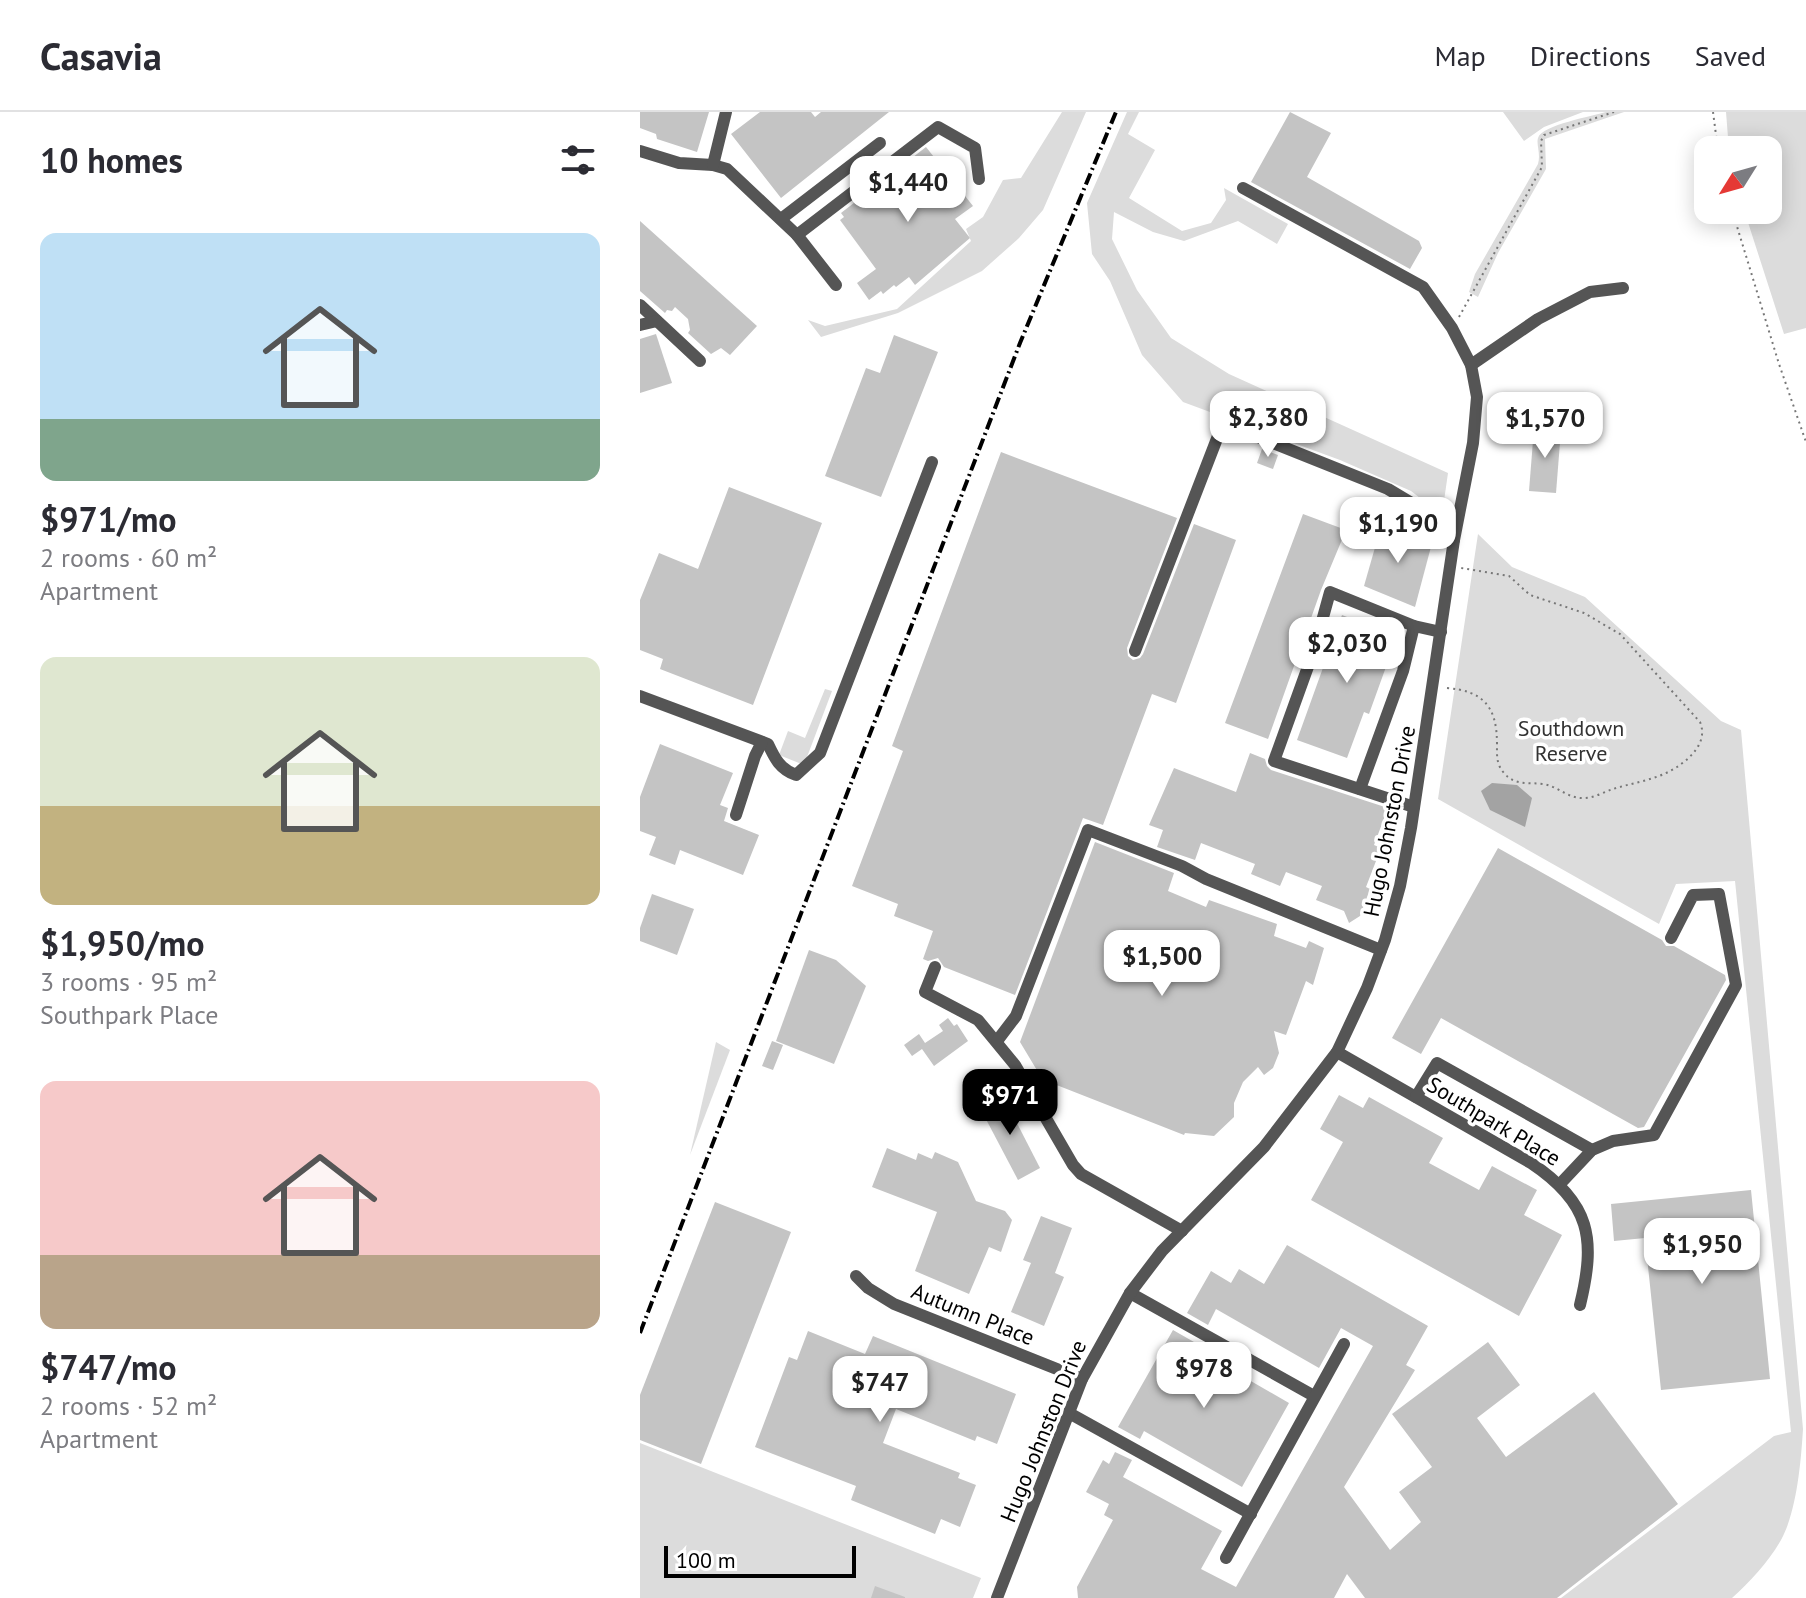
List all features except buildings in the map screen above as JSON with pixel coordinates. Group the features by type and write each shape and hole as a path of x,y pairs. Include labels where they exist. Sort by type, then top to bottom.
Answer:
{"street":[{"path":"713,165 726,112"},
{"path":"797,235 938,127 975,148 979,179"},
{"path":"781,219 880,143"},
{"path":"640,151 679,163 727,169 797,235 836,285"},
{"name":"Hugo Johnston Drive","path":"997,1598 1082,1379 1130,1293 1182,1231 1264,1147 1337,1052 1381,950 1400,886 1414,807 1454,540 1473,443 1477,397 1471,365 1452,328 1423,287 1243,188"},
{"path":"1471,365 1538,319 1590,292 1623,288"},
{"path":"640,305 700,361"},
{"path":"640,325 657,321"},
{"path":"1135,651 1223,423 1388,489 1423,510 1454,540"},
{"path":"640,696 765,743 782,768 796,775 820,753 932,462"},
{"path":"1414,807 1274,761 1314,650 1330,592 1414,626 1441,632"},
{"path":"1360,789 1403,671 1414,626"},
{"path":"736,815 755,756 765,743"},
{"path":"997,1041 1016,1016 1088,830 1381,950"},
{"path":"1560,1184 1592,1150 1613,1141 1654,1135 1736,985 1719,894 1693,895 1671,938"},
{"path":"935,967 925,992 978,1020 997,1041 1032,1090 1081,1174 1182,1231"},
{"name":"Southpark Place","path":"1337,1052 1531,1163 1560,1184 1581,1215 1587,1232 1588,1266 1580,1305"},
{"path":"1416,1097 1437,1063 1592,1150"},
{"name":"Autumn Place","path":"856,1276 868,1288 894,1304 1082,1379"},
{"path":"1130,1293 1314,1396"},
{"path":"1226,1558 1344,1344"},
{"path":"1069,1413 1251,1514"}],"path":[{"path":"1452,328 1475,293 1485,266 1542,167 1541,141 1544,135 1614,112"},
{"path":"1713,112 1716,136"},
{"path":"1736,224 1806,442"},
{"path":"1455,689 1474,692 1488,705 1496,727 1498,765 1508,777 1524,784 1545,784 1573,797 1585,799 1652,780 1677,767 1691,755 1702,737 1700,722 1620,634 1584,613 1530,595 1509,576 1472,570"}],"green space":[{"path":"1062,112 1086,112 1043,210 1019,238 982,271 898,313 821,337 808,320 825,326 897,309 971,241 966,229 983,217 1003,180 1021,178"},
{"path":"1127,112 1139,112 1128,134 1155,150 1129,198 1182,231 1211,223 1226,200 1224,188 1288,224 1277,244 1238,221 1184,241 1153,232 1114,212 1112,239 1137,290 1171,338 1229,374 1448,473 1442,515 1411,491 1340,460 1183,402 1142,355 1110,281 1092,254 1087,203"},
{"path":"1503,112 1583,112 1544,127 1524,141"},
{"path":"1606,112 1624,112 1545,139 1546,169 1498,253 1478,297 1469,292 1475,274 1538,164 1538,138 1558,125"},
{"path":"1726,112 1806,112 1806,328 1784,334 1749,224 1782,224 1782,136 1728,136"},
{"name":"Southdown Reserve","path":"1478,534 1512,567 1585,597 1721,721 1741,730 1803,1429 1797,1486 1791,1515 1781,1540 1765,1563 1732,1598 1561,1598 1774,1436 1791,1432 1735,881 1676,884 1659,924 1438,799"},
{"path":"825,689 832,691 804,765 779,755 788,731 805,738"},
{"path":"716,1042 730,1050 690,1155"},
{"path":"640,1443 981,1578 973,1598 640,1598"}],"shaded area":[{"path":"1492,783 1517,785 1532,798 1525,827 1490,810 1481,791"}],"railway":[{"path":"640,1333 1020,343 1116,112"}]}
